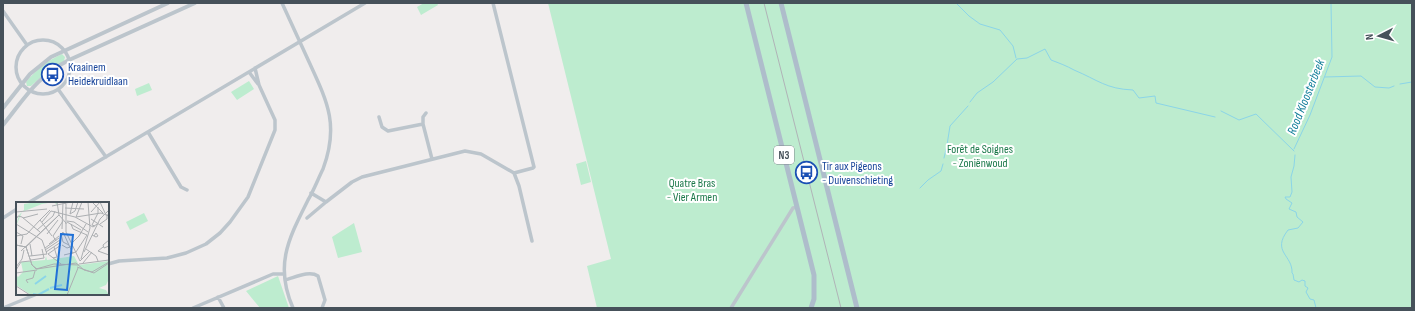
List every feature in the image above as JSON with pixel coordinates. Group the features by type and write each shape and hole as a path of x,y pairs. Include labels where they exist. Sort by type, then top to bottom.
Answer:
{"main road":[{"name":"N3","path":"746,3 814,275 814,299 811,308"},
{"path":"781,3 857,308"}],"street":[{"path":"3,108 22,83 44,62 64,51 168,3"},
{"path":"3,124 30,90 46,74 69,60 195,3"},
{"path":"282,3 325,98 331,122 327,159 290,237 285,256 284,274 293,308"},
{"path":"30,202 365,3"},
{"path":"493,3 534,167 514,173"},
{"path":"3,11 27,45"},
{"path":"40,40 48,40 59,46 64,51 69,60 69,71 67,77 58,89 47,93 40,93 30,90 22,83 17,75 16,66 20,52 27,45 40,40"},
{"path":"109,264 119,261 167,258 186,253 206,244 220,233 230,222 248,197 275,130 275,120 259,85 255,68"},
{"path":"249,72 259,85"},
{"path":"58,89 106,157"},
{"path":"426,112 423,117 422,124 432,160"},
{"path":"379,117 382,127 384,130 388,131 422,124"},
{"path":"148,132 181,187 187,190"},
{"path":"307,218 352,182 362,177 465,151 481,154 514,173 519,186 532,241"},
{"path":"312,193 326,202"},
{"path":"731,308 793,208 797,207"},
{"path":"3,218 16,210"},
{"path":"193,308 273,274 284,274"},
{"path":"285,280 309,274 315,274 318,276 325,300 322,308"},
{"path":"3,308 35,295"},
{"path":"218,298 224,308"}],"green space":[{"path":"424,3 437,3 438,5 421,15 417,7"},
{"name":"Forêt de Soignes - Zoniënwoud","path":"548,3 1412,3 1412,308 597,308 587,266 611,259"},
{"path":"62,54 65,57 64,61 31,86 27,86 26,82 38,69"},
{"path":"249,81 254,89 237,100 231,92"},
{"path":"149,83 152,90 137,96 135,89"},
{"path":"586,161 591,182 581,185 576,164"},
{"path":"144,213 148,221 130,230 126,222"},
{"path":"354,223 362,252 338,258 332,237"},
{"path":"278,276 289,308 260,308 246,291"}],"waterway":[{"path":"956,3 969,16 980,24 1000,30 1013,46 1016,58"},
{"name":"Rood Kloosterbeek","path":"1294,149 1310,115 1332,57 1331,3"},
{"path":"970,102 977,93 993,82 1017,59 1027,58 1045,49 1051,60 1109,86 1133,90 1139,98 1155,96 1156,103 1215,117"},
{"path":"1325,77 1361,76 1375,87 1389,88 1394,86"},
{"path":"1400,84 1412,82"},
{"path":"944,158 950,126 968,106"},
{"name":"Rood Kloosterbeek","path":"1221,111 1239,120 1256,114 1294,151"},
{"name":"Rood Kloosterbeek","path":"1295,155 1291,177 1292,192 1290,197 1285,197 1292,203 1289,209 1296,212 1297,217 1303,222 1298,228 1288,230 1283,237 1282,249 1291,267 1294,280 1299,282 1302,280 1305,281 1305,286 1308,288 1306,292 1310,299 1314,300 1316,308"},
{"path":"920,188 941,171 943,164"}],"tram line":[{"path":"764,3 841,308"}],"place":[{"name":"Kraainem Heidekruidlaan","path":"53,74"},
{"name":"Tir aux Pigeons - Duivenschieting","path":"807,173"}],"park label":[{"name":"Quatre Bras - Vier Armen","path":"692,190"}]}
